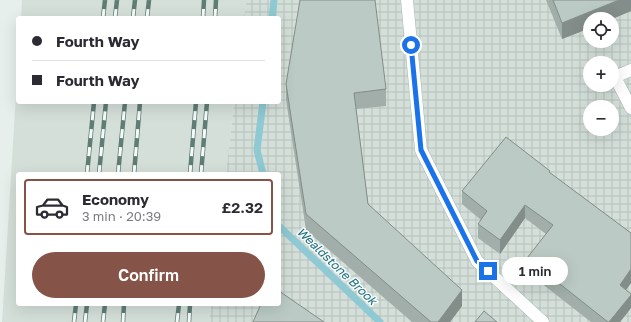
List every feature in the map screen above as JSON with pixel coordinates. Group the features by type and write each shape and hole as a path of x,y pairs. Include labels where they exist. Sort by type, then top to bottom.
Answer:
{"street":[{"path":"407,0 421,150 477,261 543,322"},
{"path":"631,70 615,77 631,108"}],"shaded area":[{"path":"22,0 246,0 244,16 21,16"},
{"path":"246,0 631,0 631,322 209,322 211,306 281,306 281,172 226,172 234,104 281,104 281,16 244,16"},
{"path":"16,95 16,104 234,104 226,172 16,172 16,306 211,306 209,322 2,322"}],"building":[{"path":"300,0 375,0 386,89 354,93 368,204 462,290 438,322 431,322 306,214 286,84"},
{"path":"553,0 619,0 589,12 583,12 583,15 562,23"},
{"path":"506,137 550,171 549,172 631,233 631,269 620,285 631,295 609,322 527,258 553,225 525,205 500,240 478,224 487,211 462,191"},
{"path":"281,292 324,322 253,322 260,306 281,306"},
{"path":"484,311 497,322 475,322"}],"waterway":[{"name":"Wealdstone Brook","path":"272,16 274,0"},
{"name":"Wealdstone Brook","path":"262,172 257,150 263,104"},
{"name":"Wealdstone Brook","path":"281,228 380,322"}],"railway":[{"path":"103,16 105,0"},
{"path":"115,16 117,0"},
{"path":"133,16 135,0"},
{"path":"147,16 149,0"},
{"path":"203,16 204,0"},
{"path":"215,16 216,0"},
{"path":"87,172 94,104"},
{"path":"99,172 106,104"},
{"path":"118,172 125,104"},
{"path":"134,172 140,104"},
{"path":"190,172 196,104"},
{"path":"201,172 207,104"},
{"path":"74,322 76,306"},
{"path":"85,322 87,306"},
{"path":"103,322 105,306"},
{"path":"123,322 124,306"},
{"path":"177,322 179,306"},
{"path":"189,322 190,306"}],"route":[{"path":"411,45 421,150 477,261 488,271"}]}
